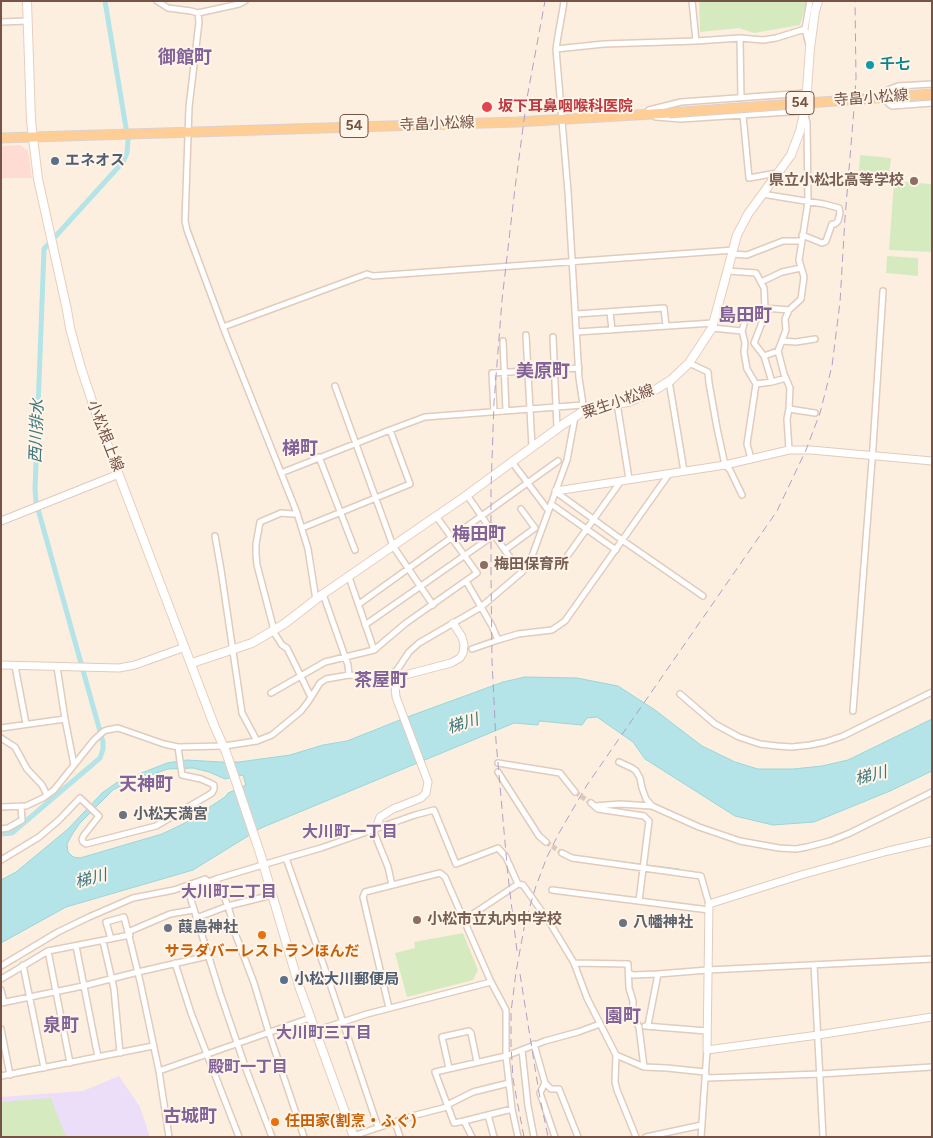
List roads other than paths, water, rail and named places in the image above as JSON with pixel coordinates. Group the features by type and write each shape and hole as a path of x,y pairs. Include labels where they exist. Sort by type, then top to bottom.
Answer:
{"main road":[{"name":"小松根上線","path":"27,1 33,136 38,179 70,328 81,368 98,420 225,749 260,852 299,986 353,1136"},
{"name":"粟生小松線","path":"192,663 252,643 274,630 467,495 557,428 576,417 583,408 628,402 650,393 669,381 688,363 712,326 737,235 748,214 791,155 800,131 804,111 815,10 818,1"},
{"name":"寺畠小松線","path":"1,138 562,120 932,94"}],"street":[{"path":"157,1 168,8 198,13 246,1"},
{"path":"281,473 318,457 425,417 556,407 583,408 556,49 564,1"},
{"path":"692,1 696,41"},
{"path":"810,1 805,29 810,48"},
{"path":"198,13 199,22 189,107 185,221 223,327 297,513 308,549 316,600"},
{"path":"1,22 27,21"},
{"path":"556,49 604,44 740,38 763,40 805,29"},
{"path":"740,38 741,98"},
{"path":"932,84 898,86 888,90 888,103 892,106 932,103"},
{"path":"644,114 649,110 682,102 806,93"},
{"path":"644,114 681,119 804,111 808,123 808,202 799,260 804,278 801,299 789,310 785,319 786,330 778,351 790,388 789,450"},
{"path":"743,115 749,178 777,174"},
{"path":"223,327 367,274 373,276 733,252 747,255 782,241 802,238 825,242 832,224 835,224 838,220 839,208 762,194"},
{"path":"761,282 782,272 801,268"},
{"path":"728,271 756,273 764,288 765,308"},
{"path":"853,711 883,291"},
{"path":"576,314 664,308 666,326"},
{"path":"751,459 747,444 756,384 747,369 742,331 747,313 759,312 765,308 789,310"},
{"path":"610,312 612,330"},
{"path":"759,312 763,320 754,344 764,356 772,382"},
{"path":"577,332 666,326 712,326 742,331"},
{"path":"526,335 532,447"},
{"path":"552,337 557,428"},
{"path":"782,341 796,342 815,339"},
{"path":"503,341 506,411"},
{"path":"764,356 778,351"},
{"path":"688,363 708,372 725,464 734,476 742,495"},
{"path":"494,412 492,373 579,368"},
{"path":"756,384 786,378"},
{"path":"669,381 684,471"},
{"path":"335,386 393,546 433,605"},
{"path":"568,555 625,480 617,404"},
{"path":"789,409 814,413"},
{"path":"1,807 26,806 54,790 94,740 104,731 118,728 164,744 225,749 257,741 272,734 301,710 320,683 326,679 348,675 388,677 397,670 409,652 419,643 481,607 522,572 532,560 567,460 576,417"},
{"path":"302,528 410,484 390,430"},
{"path":"556,491 725,464 789,450 811,450 932,460"},
{"path":"318,457 355,550"},
{"path":"359,604 558,461"},
{"path":"512,462 549,507 616,550"},
{"path":"472,649 518,634 552,630 565,622 669,473"},
{"path":"1,521 120,474"},
{"path":"556,491 594,520 703,596"},
{"path":"467,495 522,572"},
{"path":"505,550 535,528 522,509"},
{"path":"297,513 281,514 260,522 256,555 274,630 282,645 287,648 311,697"},
{"path":"271,693 325,662 374,650 406,623 477,573 436,516"},
{"path":"365,625 494,534"},
{"path":"215,536 242,713 257,741"},
{"path":"349,577 374,650"},
{"path":"466,582 492,626 498,640"},
{"path":"323,594 346,657 348,675"},
{"path":"392,885 388,867 374,829 380,817 393,809 421,798 426,793 428,787 427,779 396,697 395,686 399,679 405,675 451,663 460,658 464,645 462,637 453,623"},
{"path":"1,665 119,668 136,665 185,646"},
{"path":"15,666 26,724"},
{"path":"57,667 64,719 74,765"},
{"path":"680,694 716,724 739,737 760,744 792,747 825,742 843,736 932,692"},
{"path":"1,728 64,719"},
{"path":"1,738 15,748 27,769 42,785 47,795"},
{"path":"1,860 39,837 80,798 98,816 82,839 86,844 156,826 212,792 214,785 200,779 182,775 178,746"},
{"path":"619,762 636,771 646,799 652,806"},
{"path":"498,763 560,773 575,792"},
{"path":"498,772 538,836 546,842"},
{"path":"639,901 649,821 644,816 598,809 593,804 652,806 699,827 740,841 796,849 830,841 850,833 932,792"},
{"path":"1,828 8,828 22,820 21,806"},
{"path":"164,892 188,890 216,879 321,848 420,813 434,810 456,864 498,848 506,857 518,884 523,885 550,923 574,963 587,998 616,1055 614,1082 636,1137"},
{"path":"552,890 639,901 709,906 801,876 880,853 932,841"},
{"path":"562,853 572,858 701,876 709,906 707,1050 701,1137"},
{"path":"286,858 328,974 342,1022 378,1127"},
{"path":"389,1008 362,897 365,892 440,873 446,877 491,982 506,1010 506,1056 512,1109 518,1137"},
{"path":"1,966 58,932 133,898 174,890 205,879 209,882"},
{"path":"216,879 228,906 235,933 254,983 304,1137"},
{"path":"464,920 518,884"},
{"path":"188,890 208,956 272,1137"},
{"path":"196,918 228,906 272,895"},
{"path":"1,979 48,952 129,934 170,914 193,910"},
{"path":"111,939 106,922 124,917 159,1071 169,1137"},
{"path":"103,941 112,979 120,1053"},
{"path":"76,946 98,1057"},
{"path":"48,952 70,1063"},
{"path":"1,990 2,1003 57,992 208,956"},
{"path":"629,973 634,975 658,974 932,959"},
{"path":"175,963 206,1055 239,1137"},
{"path":"574,963 628,964 633,1016 639,1027 644,1067"},
{"path":"23,965 44,1068"},
{"path":"814,965 823,1137"},
{"path":"648,1026 658,974"},
{"path":"315,1031 389,1008 491,982"},
{"path":"707,1050 818,1035 932,1016"},
{"path":"159,1071 310,1018"},
{"path":"512,1109 454,1123 435,1072 506,1056 534,1044 600,1024"},
{"path":"639,1027 648,1026 707,1031"},
{"path":"1,1029 10,1075"},
{"path":"449,1068 442,1038 469,1031 477,1062"},
{"path":"534,1044 545,1083 551,1089 559,1089 578,1137"},
{"path":"1,1076 153,1046"},
{"path":"522,1050 528,1106 534,1137"},
{"path":"616,1055 644,1067 705,1072"},
{"path":"705,1072 706,1078 932,1068"},
{"path":"353,1136 416,1115 448,1107 449,1104 473,1092 509,1083"},
{"path":"545,1083 540,1094 555,1137"},
{"path":"488,1115 494,1137"},
{"path":"464,1121 472,1137"},
{"path":"395,1122 400,1137"},
{"path":"646,1137 702,1125"}],"water":[{"name":"梯川","path":"525,677 577,678 618,686 655,710 702,746 735,762 758,769 793,769 822,766 848,760 932,719 932,771 890,791 814,822 773,825 735,816 645,759 633,742 597,717 587,718 582,725 539,721 538,725 514,723 261,828 193,870 66,907 1,943 1,880 16,872 68,829 102,793 116,783 167,763 187,760 239,762 290,755 323,745 347,741 503,682","holes":["193,768 225,779 243,775 246,785 228,793 225,797 185,823 162,834 80,858 73,857 68,852 67,844 80,823 113,790 124,784 168,769"]}],"waterway":[{"name":"西川排水","path":"1,834 12,833 100,758 103,749 103,742 36,502 35,489 44,249 123,162 127,153 128,140 105,1"},
{"path":"589,858 641,864"},
{"path":"647,865 679,869"}],"tunnel":[{"path":"575,792 591,803"},
{"path":"546,842 562,853"}],"railway":[{"path":"517,951 496,741 492,661 491,488 494,402 502,300 527,98 545,1"},
{"path":"524,1137 513,1079 511,1012 525,923 547,857 587,785 777,511 806,450 820,413 832,366 840,302 856,78 855,1"},
{"path":"520,974 548,1137"}],"place":[{"name":"千七","path":"870,65"},
{"name":"坂下耳鼻咽喉科医院","path":"487,107"},
{"name":"エネオス","path":"55,161"},
{"name":"県立小松北高等学校","path":"914,181"},
{"name":"梅田保育所","path":"484,565"},
{"name":"小松天満宮","path":"123,815"},
{"name":"小松市立丸内中学校","path":"417,920"},
{"name":"八幡神社","path":"623,923"},
{"name":"葭島神社","path":"168,928"},
{"name":"サラダバーレストランほんだ","path":"262,935"},
{"name":"小松大川郵便局","path":"284,980"},
{"name":"任田家(割烹・ふぐ)","path":"275,1122"}],"district":[{"name":"御館町","path":"185,58"},
{"name":"島田町","path":"745,316"},
{"name":"美原町","path":"543,372"},
{"name":"梯町","path":"300,449"},
{"name":"梅田町","path":"479,535"},
{"name":"茶屋町","path":"381,681"},
{"name":"天神町","path":"146,785"},
{"name":"大川町一丁目","path":"350,832"},
{"name":"大川町二丁目","path":"229,892"},
{"name":"園町","path":"623,1017"},
{"name":"泉町","path":"61,1026"},
{"name":"大川町三丁目","path":"324,1033"},
{"name":"殿町一丁目","path":"248,1067"},
{"name":"古城町","path":"190,1117"}]}
